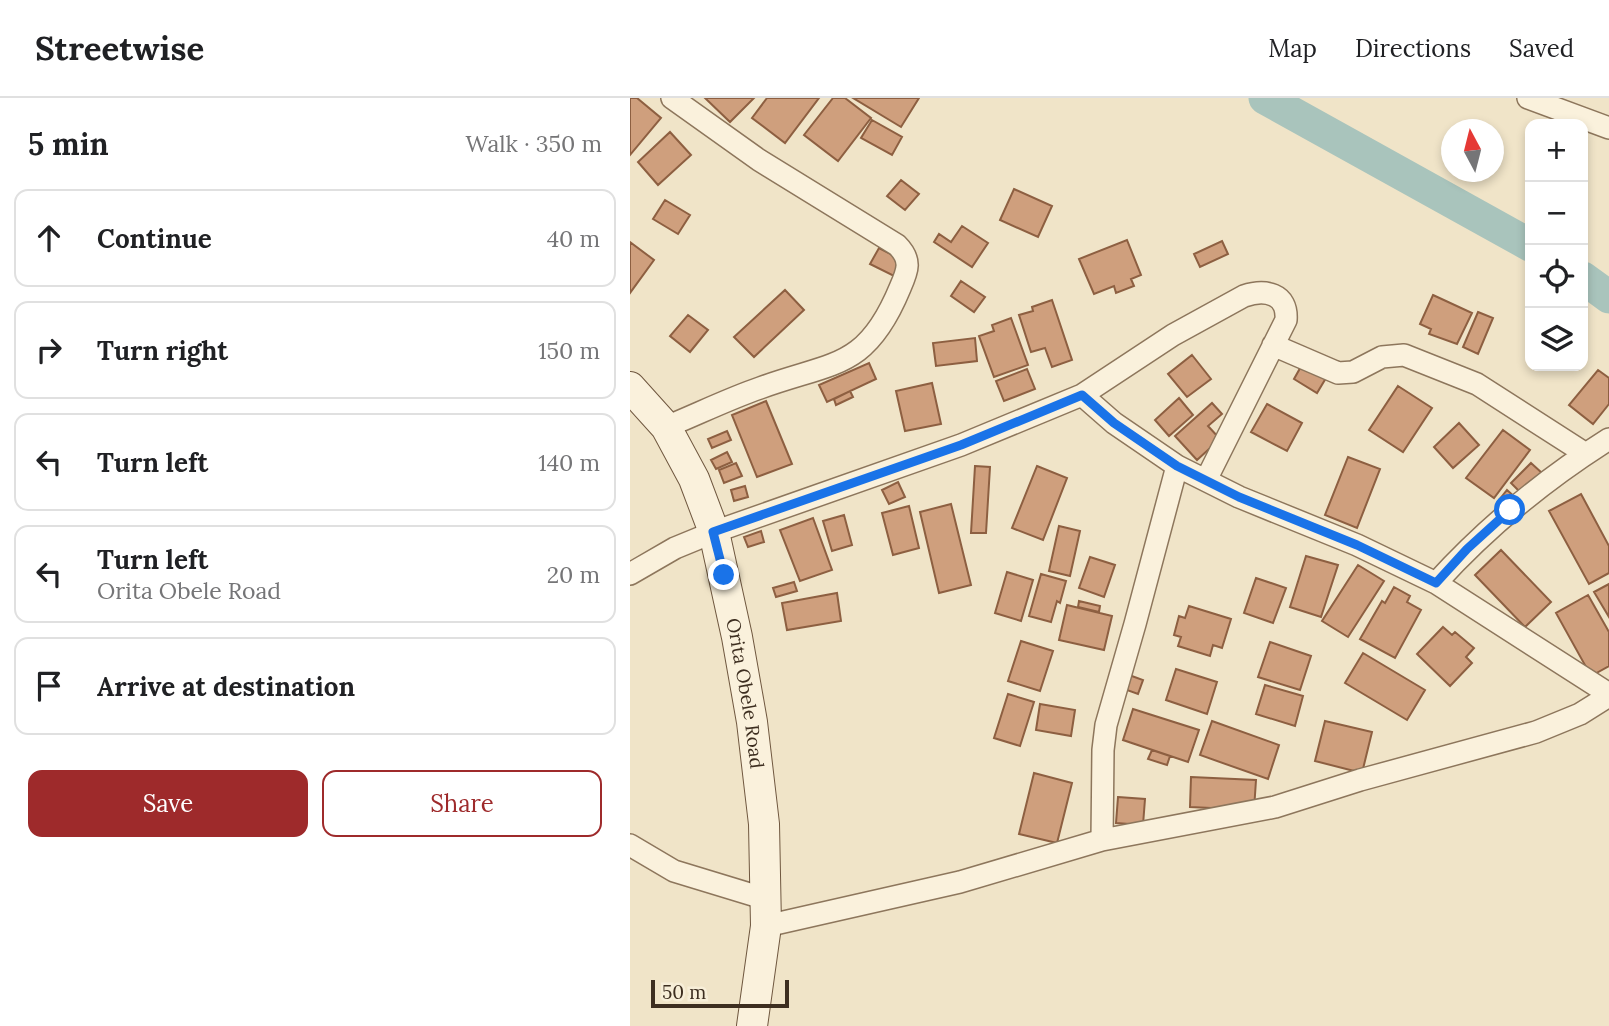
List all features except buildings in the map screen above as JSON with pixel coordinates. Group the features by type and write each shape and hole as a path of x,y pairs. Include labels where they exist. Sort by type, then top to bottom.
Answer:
{"main road":[{"name":"Orita Obele Road","path":"630,387 666,427 694,479 713,532 737,637 752,722 764,824 766,913 752,1026"}],"street":[{"path":"666,427 760,388 854,356 889,315 909,268 904,252 897,245 760,160 672,98"},
{"path":"1528,98 1609,128"},
{"path":"630,574 675,548 713,532 961,445 1082,395 1173,335 1244,296 1256,292 1267,293 1279,298 1287,309 1286,320 1206,480"},
{"path":"1273,345 1338,373 1347,373 1382,357 1404,355 1477,384 1586,454"},
{"path":"630,845 674,871 766,913 960,882 1102,840 1275,807 1360,780 1536,732 1580,714 1609,695 1436,583 1357,545 1239,497 1177,466 1114,423 1082,395"},
{"path":"1436,583 1467,549 1510,510 1560,471 1609,439"},
{"path":"1102,840 1103,750 1106,725 1177,466"}],"waterway":[{"path":"1265,98 1525,242"},
{"path":"1588,282 1609,297"}],"route":[{"path":"724,575 713,532 765,516 961,445 1082,395 1114,423 1177,466 1239,497 1357,545 1436,583 1467,549 1510,510"}]}
